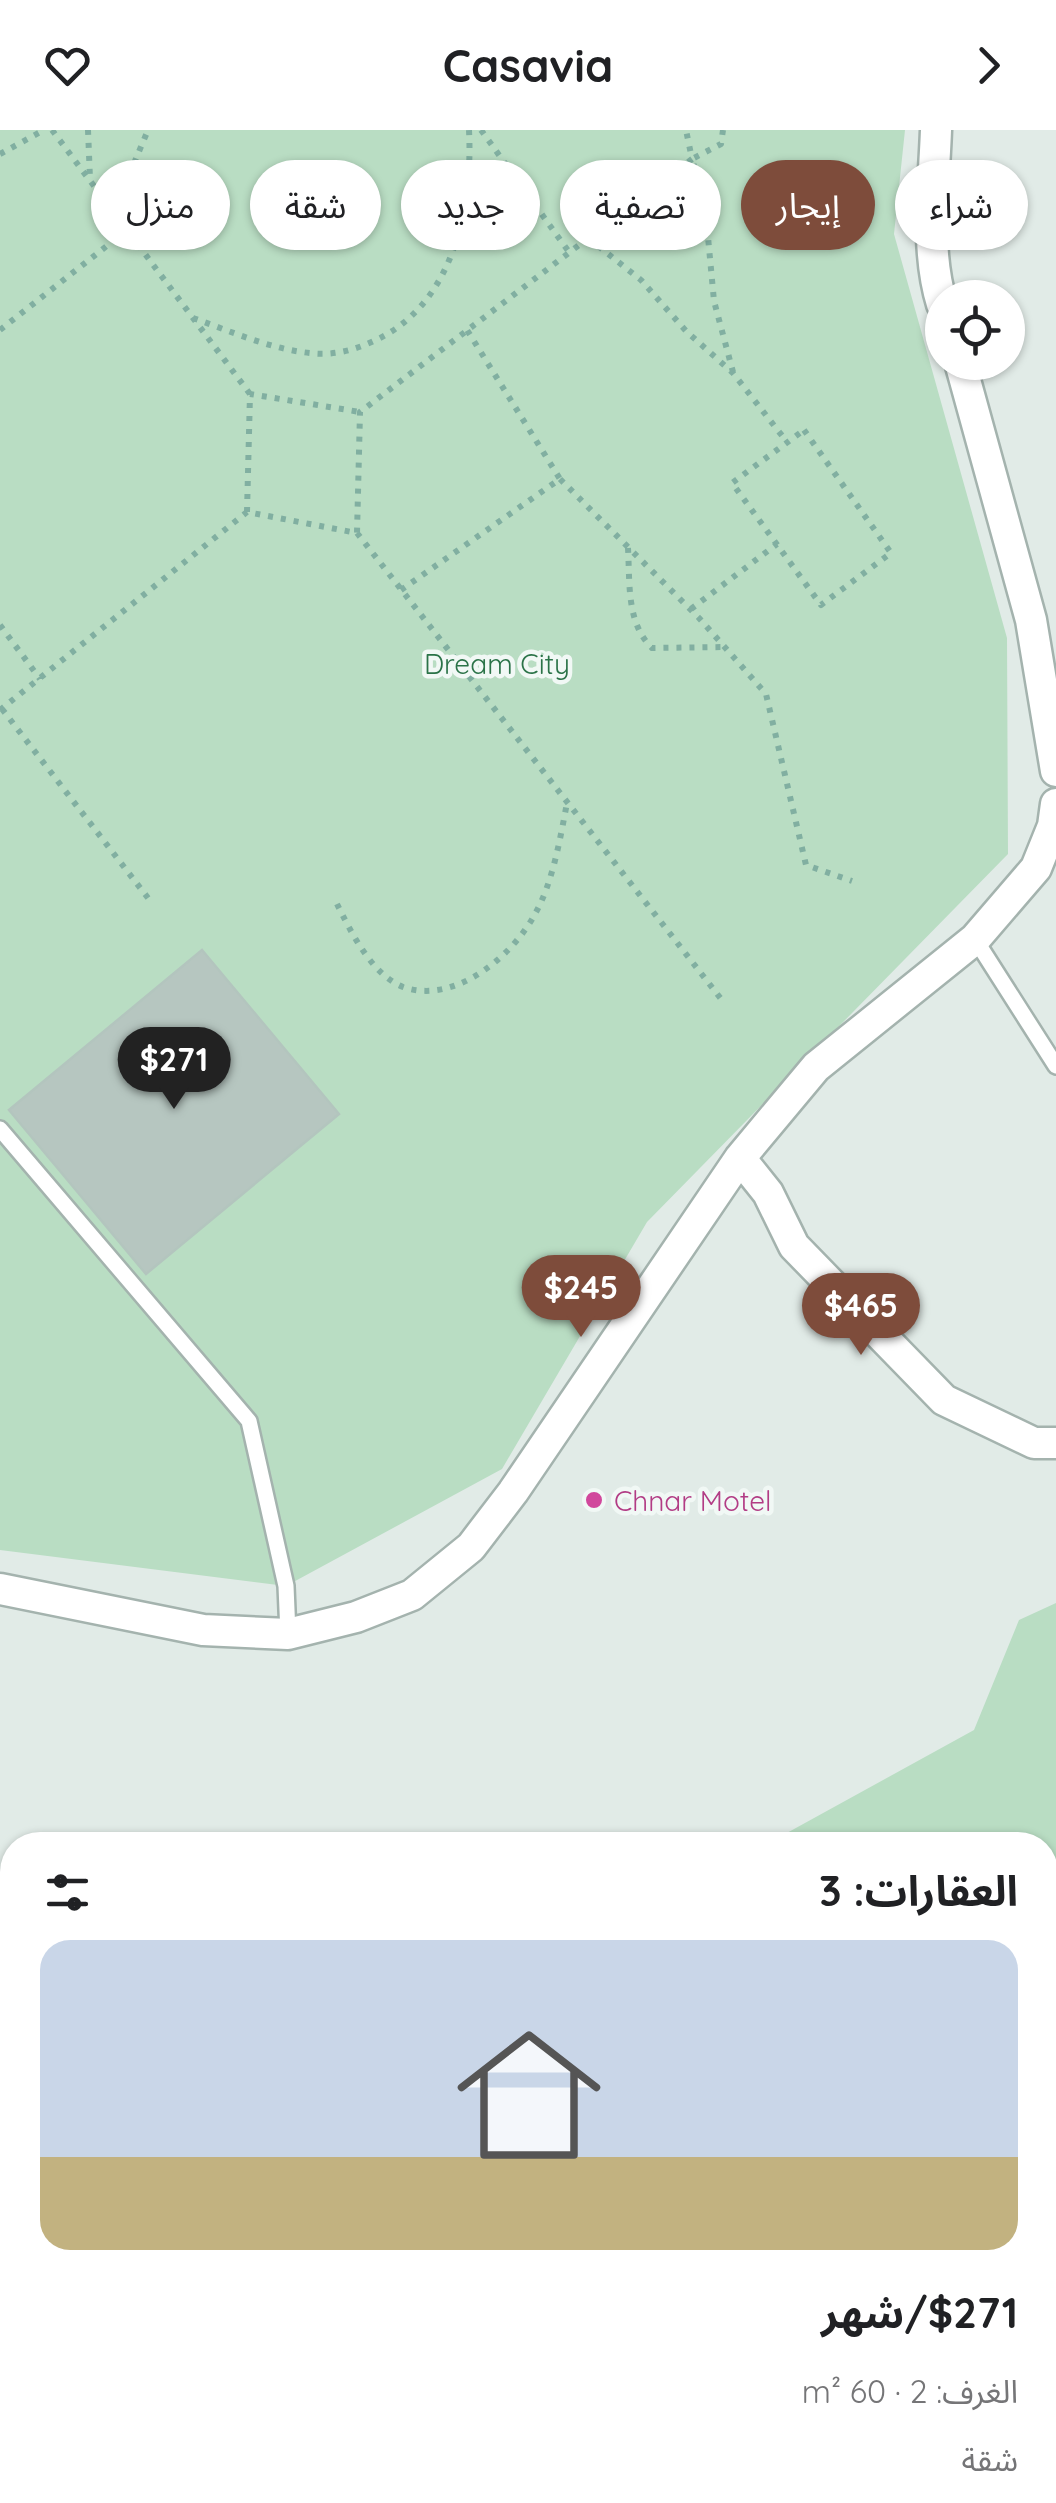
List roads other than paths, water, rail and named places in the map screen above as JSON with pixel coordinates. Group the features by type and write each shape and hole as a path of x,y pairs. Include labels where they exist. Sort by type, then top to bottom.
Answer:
{"street":[{"path":"936,130 932,222 936,280"},
{"path":"966,380 1044,617 1056,770"},
{"path":"0,1589 203,1630 288,1634 356,1617 412,1594 471,1547 514,1492 740,1158 816,1067 975,938 1036,868 1053,826 1056,804"},
{"path":"740,1158 768,1193 794,1246 944,1400 1034,1443 1056,1443"}],"lane":[{"path":"975,938 1056,1066"},
{"path":"0,1129 250,1421 286,1586 288,1634"}],"place":[{"name":"Chnar Motel","path":"594,1500"}],"park label":[{"name":"Dream City","path":"497,663"}]}
